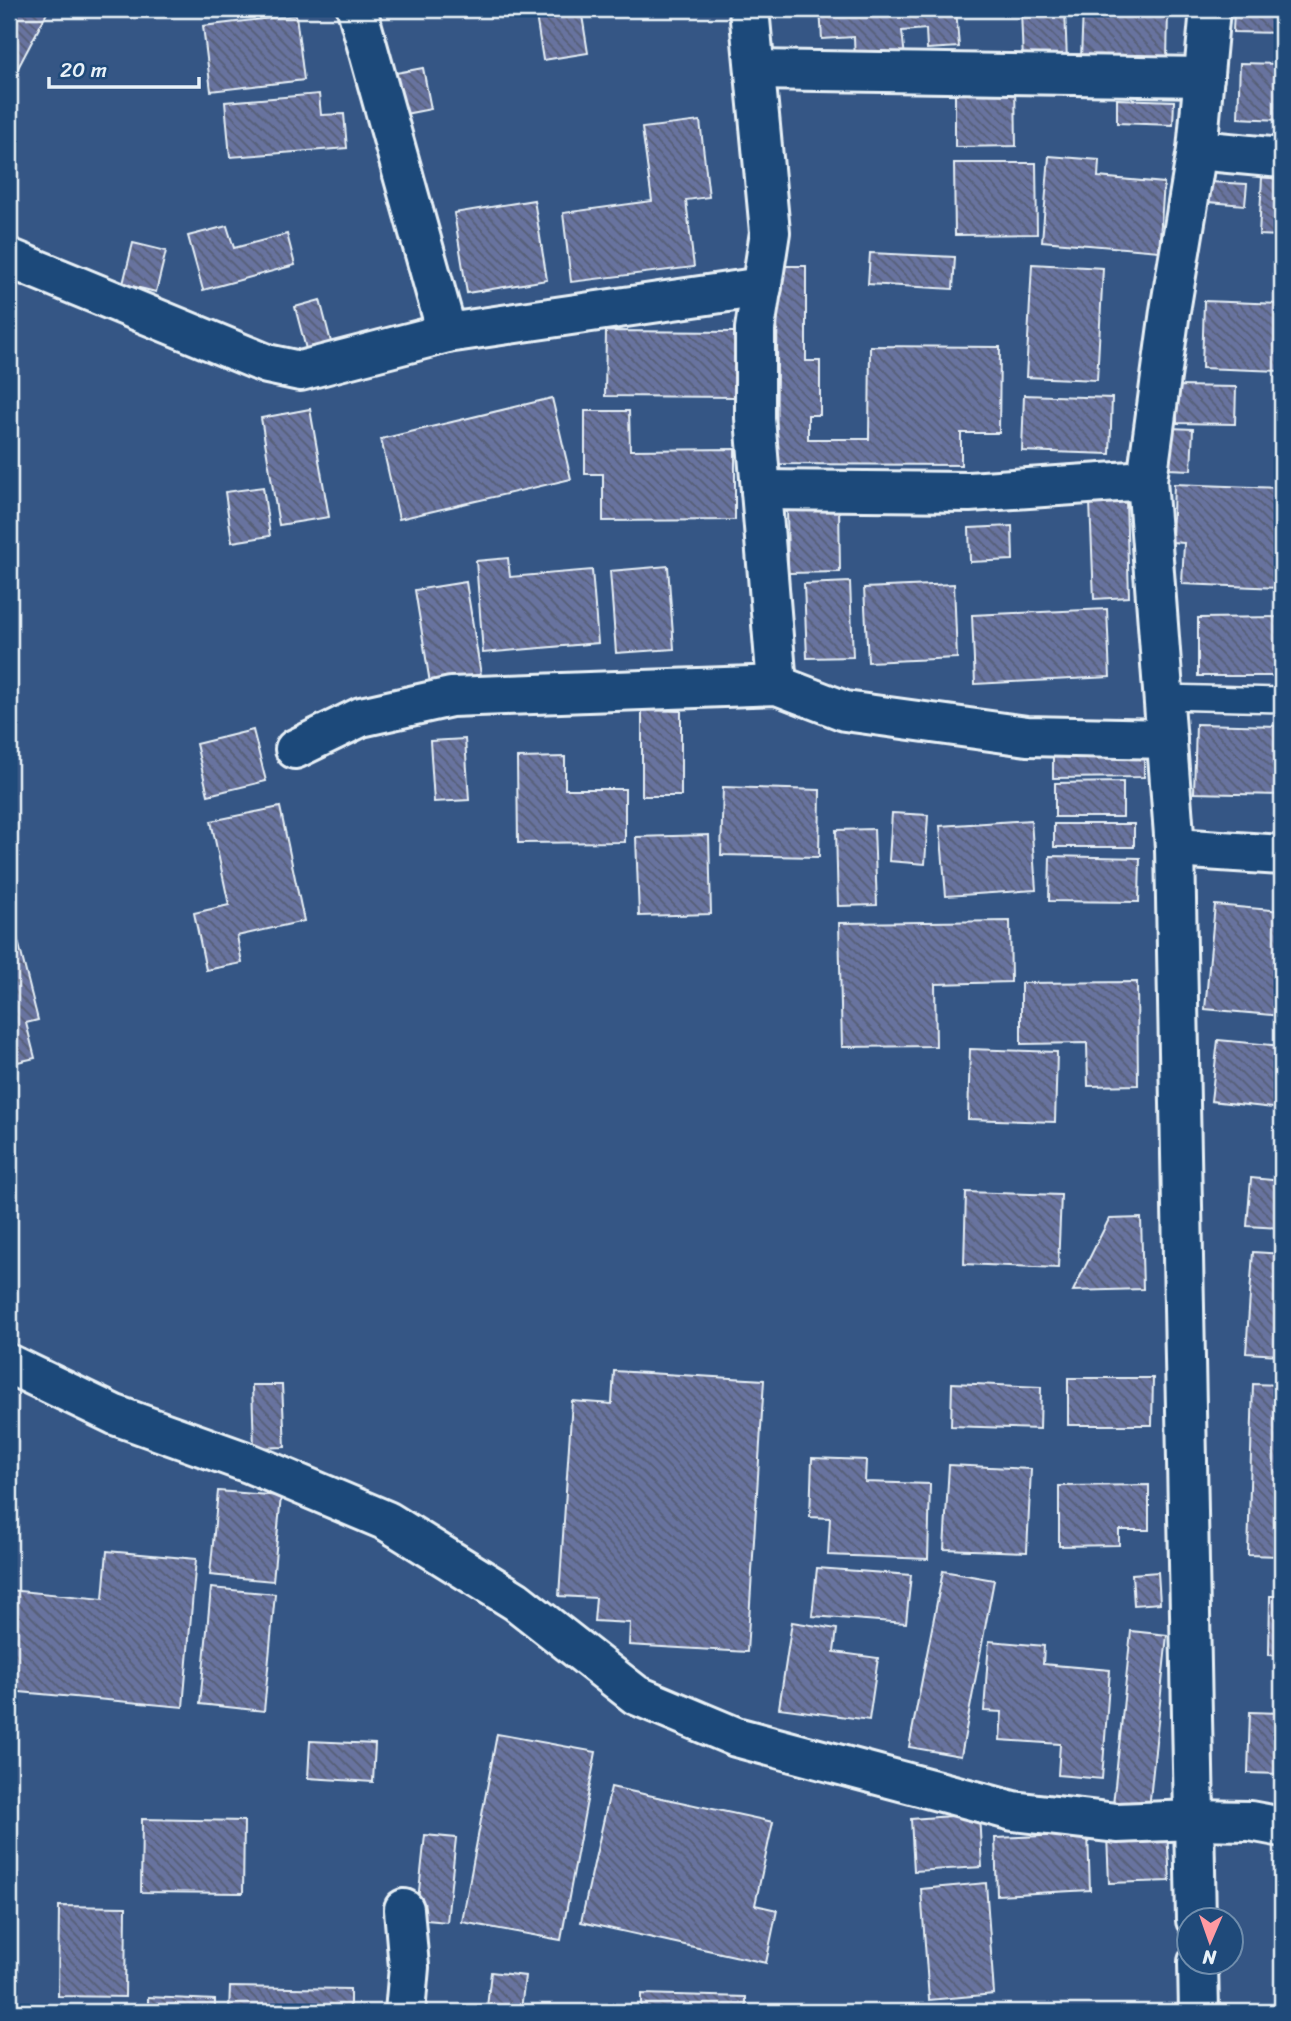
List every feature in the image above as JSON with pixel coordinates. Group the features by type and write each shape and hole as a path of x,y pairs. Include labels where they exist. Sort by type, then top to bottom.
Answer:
{"street":[{"path":"358,9 447,332"},
{"path":"749,9 771,232 755,329 755,418 777,685"},
{"path":"1195,1906 1175,848 1147,480 1170,311 1198,150 1210,9"},
{"path":"755,70 1204,77"},
{"path":"1198,150 1282,158"},
{"path":"9,258 267,364 300,371 447,332 762,286"},
{"path":"761,490 969,492 1147,480"},
{"path":"295,748 361,717 451,697 777,685 845,711 1014,735 1167,739"},
{"path":"1175,848 1282,855"},
{"path":"9,1364 115,1415 249,1463 387,1521 516,1601 636,1695 736,1737 1013,1811 1117,1824 1192,1820 1250,1821 1282,1827"},
{"path":"404,1909 409,1967 405,2012"},
{"path":"1198,1976 1199,2012"}],"lane":[{"path":"1164,697 1282,700"}],"building":[{"path":"9,9 49,9 9,85"},
{"path":"535,9 581,9 588,53 543,60"},
{"path":"820,9 956,9 959,47 927,49 926,29 902,31 905,57 855,61 854,37 822,39"},
{"path":"1021,9 1065,9 1067,61 1023,63"},
{"path":"1083,9 1168,9 1167,62 1081,59"},
{"path":"1234,9 1282,9 1282,33 1233,32"},
{"path":"296,15 304,80 211,91 203,26"},
{"path":"1240,63 1282,64 1282,120 1238,118"},
{"path":"423,68 431,109 405,114 396,73"},
{"path":"1015,84 1016,146 955,147 955,85"},
{"path":"319,94 321,115 344,114 347,148 230,157 225,102"},
{"path":"1117,99 1174,101 1173,125 1117,123"},
{"path":"700,121 709,197 686,200 694,267 571,282 563,213 652,201 642,128"},
{"path":"1049,156 1099,160 1098,177 1164,183 1159,251 1042,241"},
{"path":"954,163 1036,163 1037,234 955,235"},
{"path":"1262,177 1282,178 1282,236 1259,235"},
{"path":"1209,182 1247,184 1245,205 1208,202"},
{"path":"534,200 547,280 467,293 454,213"},
{"path":"227,226 234,248 287,234 295,265 203,290 188,236"},
{"path":"133,243 166,251 156,292 123,284"},
{"path":"870,253 955,257 953,289 868,284"},
{"path":"1032,264 1103,268 1097,380 1026,377"},
{"path":"778,266 806,266 806,361 820,361 820,415 808,415 808,439 869,439 870,346 1000,347 999,433 961,433 961,465 776,464"},
{"path":"320,300 331,342 306,349 295,307"},
{"path":"1204,301 1282,304 1282,371 1202,368"},
{"path":"606,331 737,332 736,397 605,396"},
{"path":"1177,386 1236,387 1235,424 1177,423"},
{"path":"1024,395 1112,398 1110,454 1022,451"},
{"path":"552,398 571,479 399,519 381,439"},
{"path":"310,409 329,517 279,525 261,418"},
{"path":"585,411 629,411 630,450 735,449 735,520 603,521 603,474 585,474"},
{"path":"1170,428 1193,429 1191,470 1168,469"},
{"path":"1174,484 1282,488 1280,588 1182,584 1184,543 1172,542"},
{"path":"263,487 270,536 232,542 225,492"},
{"path":"1126,501 1129,597 1094,599 1090,502"},
{"path":"839,503 840,572 788,573 787,504"},
{"path":"1012,526 1013,560 970,562 969,528"},
{"path":"508,558 510,577 592,570 598,643 483,653 476,561"},
{"path":"668,566 674,649 616,653 610,571"},
{"path":"466,582 481,675 430,683 415,590"},
{"path":"850,582 853,657 807,658 804,584"},
{"path":"954,584 957,658 868,662 864,588"},
{"path":"1107,609 1110,677 975,684 972,615"},
{"path":"1282,617 1282,676 1198,676 1198,618"},
{"path":"642,710 681,711 681,796 642,796"},
{"path":"1196,724 1282,726 1282,795 1194,793"},
{"path":"253,730 266,781 208,795 196,744"},
{"path":"465,739 469,800 434,802 430,741"},
{"path":"1053,749 1144,749 1144,777 1053,778"},
{"path":"565,757 565,789 625,789 625,842 518,843 517,758"},
{"path":"1123,782 1123,817 1055,817 1055,783"},
{"path":"723,787 820,790 819,857 721,855"},
{"path":"280,807 304,921 237,936 242,963 206,970 194,913 229,905 211,821"},
{"path":"892,813 928,815 925,864 889,861"},
{"path":"1031,820 1036,890 946,896 940,826"},
{"path":"1054,824 1134,824 1134,847 1054,847"},
{"path":"874,829 877,905 838,906 836,830"},
{"path":"709,835 711,914 639,916 636,837"},
{"path":"1050,856 1140,858 1139,902 1049,901"},
{"path":"9,905 38,1020 26,1023 35,1058 9,1064"},
{"path":"1215,905 1282,911 1282,1016 1205,1009"},
{"path":"1010,921 1011,982 935,984 936,1046 842,1047 839,923"},
{"path":"1137,982 1138,1085 1088,1086 1087,1043 1021,1044 1021,983"},
{"path":"1218,1040 1282,1046 1282,1109 1211,1101"},
{"path":"970,1049 1057,1052 1055,1122 968,1119"},
{"path":"1251,1178 1282,1181 1282,1228 1247,1226"},
{"path":"966,1192 1061,1195 1058,1268 964,1264"},
{"path":"1141,1218 1143,1289 1073,1291 1109,1219"},
{"path":"1253,1252 1282,1254 1282,1355 1246,1353"},
{"path":"614,1371 764,1380 747,1652 629,1645 630,1623 594,1621 596,1598 559,1596 572,1401 612,1404"},
{"path":"1068,1378 1153,1378 1152,1425 1068,1425"},
{"path":"952,1383 1041,1387 1040,1429 951,1426"},
{"path":"1253,1384 1282,1385 1282,1556 1248,1555"},
{"path":"252,1385 282,1385 285,1447 254,1448"},
{"path":"812,1458 866,1460 865,1482 930,1484 928,1559 828,1555 830,1518 810,1517"},
{"path":"949,1465 1031,1469 1027,1552 944,1549"},
{"path":"1149,1485 1149,1530 1119,1530 1119,1545 1059,1546 1059,1486"},
{"path":"218,1491 281,1496 273,1581 210,1575"},
{"path":"107,1551 196,1559 183,1707 9,1691 9,1590 103,1599"},
{"path":"817,1568 911,1575 906,1623 812,1616"},
{"path":"943,1571 994,1580 961,1756 909,1747"},
{"path":"1158,1572 1160,1603 1134,1605 1132,1574"},
{"path":"211,1588 275,1594 264,1711 200,1704"},
{"path":"1270,1596 1282,1596 1282,1656 1269,1655"},
{"path":"792,1622 837,1629 834,1652 878,1658 869,1720 779,1708"},
{"path":"1131,1631 1167,1635 1149,1809 1113,1805"},
{"path":"989,1641 1044,1646 1043,1664 1110,1670 1102,1779 1058,1775 1060,1744 1000,1740 1002,1712 984,1711"},
{"path":"1250,1712 1282,1713 1282,1774 1248,1773"},
{"path":"497,1734 596,1752 561,1940 462,1922"},
{"path":"310,1741 375,1744 373,1782 308,1778"},
{"path":"611,1787 773,1822 755,1905 777,1910 766,1963 581,1922"},
{"path":"979,1814 982,1867 914,1871 911,1819"},
{"path":"142,1819 244,1821 243,1893 141,1892"},
{"path":"1167,1832 1170,1881 1109,1883 1107,1835"},
{"path":"1088,1834 1090,1890 997,1895 995,1838"},
{"path":"425,1835 456,1838 447,1922 416,1919"},
{"path":"986,1883 994,1994 929,2000 921,1889"},
{"path":"59,1906 126,1907 125,1997 58,1996"},
{"path":"491,1972 525,1976 521,2010 487,2007"},
{"path":"230,1987 350,1989 350,2012 229,2012"},
{"path":"641,1994 746,1997 746,2012 641,2012"},
{"path":"148,1997 215,2000 215,2012 148,2012"}]}
